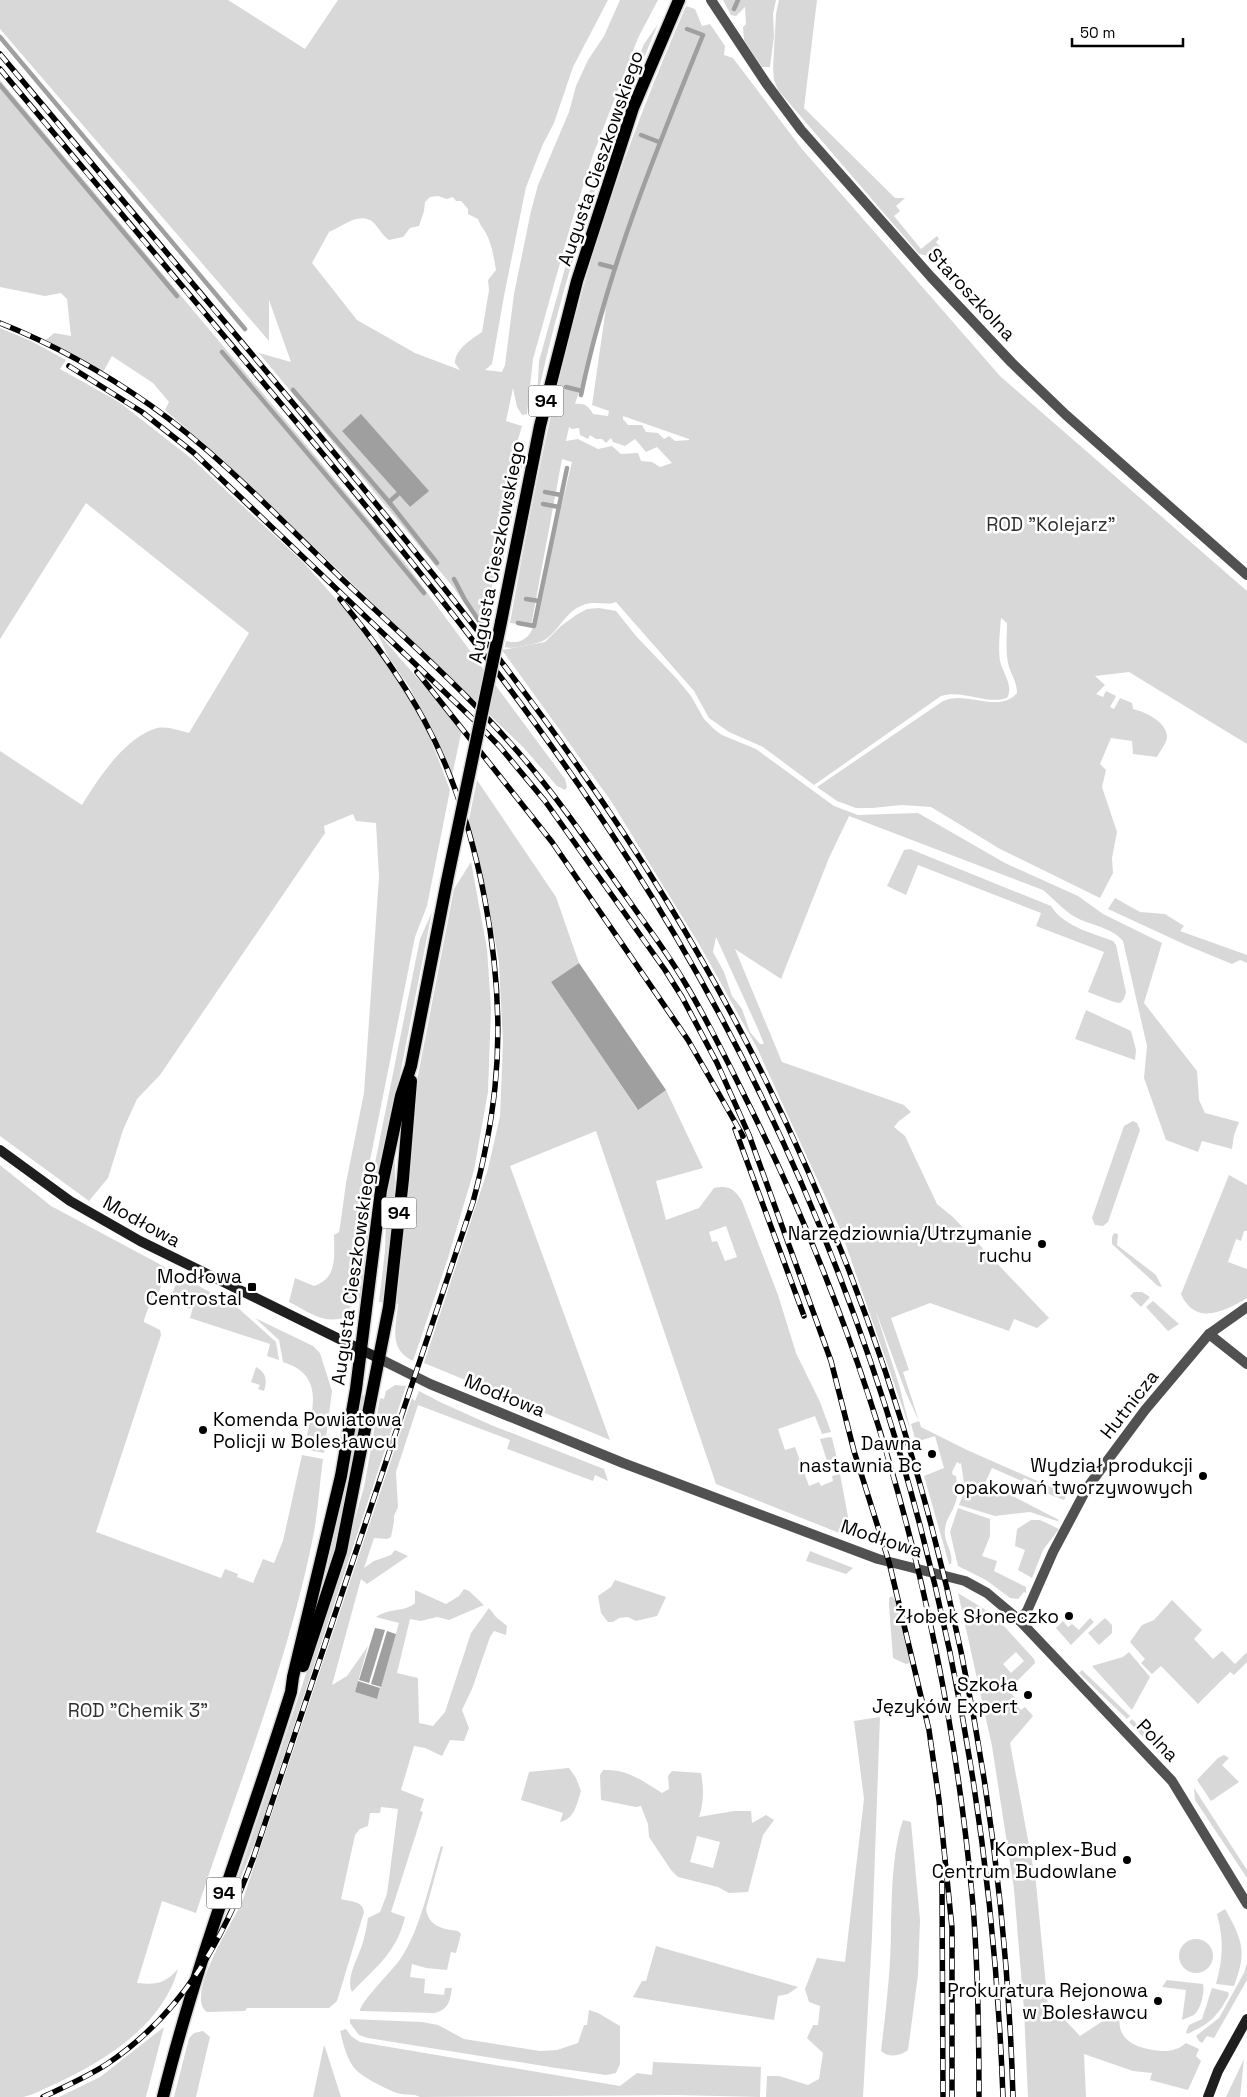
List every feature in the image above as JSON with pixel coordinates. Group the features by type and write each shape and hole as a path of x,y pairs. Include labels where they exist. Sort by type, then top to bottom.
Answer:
{"main road":[{"name":"Augusta Cieszkowskiego","path":"163,2097 175,2047 198,1972 291,1692 341,1476 361,1351 381,1190 401,1096 411,1066 542,416 577,281 630,116 679,0"},
{"name":"Augusta Cieszkowskiego","path":"291,1692 299,1678 341,1552 380,1359 390,1302 404,1170 411,1066"}],"street":[{"name":"Staroszkolna","path":"711,0 766,83 801,130 1012,363 1066,415 1247,575"},
{"name":"Modłowa","path":"0,1150 70,1201 140,1241 430,1384 632,1466 878,1559 964,1581 987,1593 1019,1620"},
{"name":"Hutnicza","path":"1019,1620 1027,1611 1053,1552 1087,1488 1145,1410 1209,1334 1247,1307"},
{"path":"1209,1334 1247,1364"},
{"name":"Polna","path":"1019,1620 1172,1781 1247,1904"},
{"path":"1208,2097 1218,2071 1247,2019"}],"green space":[{"path":"0,0 228,0 305,49 338,0 608,0 573,67 554,123 543,144 526,187 492,364 485,370 502,372 505,365 514,294 531,211 538,185 569,112 576,86 588,60 604,36 620,0 658,0 638,38 593,155 571,224 533,359 527,414 522,415 517,407 513,388 506,421 522,426 507,476 495,544 494,577 483,629 453,587 259,353 291,362 269,300 269,341 0,29","holes":["438,196 447,199 453,197 456,201 461,201 468,209 468,214 478,219 489,239 496,270 488,280 489,290 482,332 458,353 455,363 460,370 415,353 357,320 312,263 329,232 356,219 368,219 373,222 389,240 403,237 410,228 419,226 425,202 430,197","361,415 428,491 410,507 342,431"]},
{"path":"723,0 776,0 773,14 774,36 770,67 762,67 744,40 743,27 746,24 745,7 736,16 731,15"},
{"path":"779,0 817,0 804,108 895,198 905,198 896,206 900,211 894,216 921,249 937,236 939,239 936,242 941,248 929,256 919,254 778,90 774,80 773,68 776,14"},
{"name":"ROD \"Kolejarz\"","path":"686,6 695,9 702,26 710,24 725,46 724,55 733,58 802,149 1000,376 1247,591 1247,744 1129,672 1095,676 1105,685 1096,694 1103,697 1106,691 1116,696 1110,707 1114,709 1120,698 1132,703 1133,709 1159,721 1167,735 1157,757 1133,754 1132,741 1111,738 1100,764 1106,770 1102,787 1117,832 1112,858 1113,873 1100,898 1000,849 931,807 902,805 856,808 837,801 817,787 943,701 966,698 997,702 1011,698 1017,693 1008,662 1007,623 1001,618 999,656 1009,684 1007,698 990,700 958,694 941,696 814,785 763,747 729,732 709,718 694,691 616,602 583,605 567,616 551,635 544,640 517,647 505,647 506,641 521,641 532,630 572,462 562,459 531,626 510,623 539,471 561,371 588,271 632,140 652,86","holes":["606,308 592,405 609,411 608,416 593,414 586,406 575,404","623,416 689,440 675,441 669,436 664,439 658,433 646,432 642,425 628,425","569,427 572,429 579,428 580,435 588,439 590,435 596,439 602,439 606,443 611,438 613,442 625,446 635,439 646,452 657,447 672,463 660,467 652,462 641,461 638,453 621,454 612,446 598,449 578,439 566,441"]},
{"path":"658,24 622,115 589,208 548,350 537,398 539,361 574,236 623,96 644,44"},
{"path":"0,80 406,564 565,779 567,787 565,790 557,786 523,747 224,461 165,410 169,402 153,383 112,356 103,372 46,340 54,333 71,336 67,299 61,293 45,296 0,287"},
{"path":"0,328 31,341 66,360 60,369 119,402 192,459 304,563 366,632 402,683 428,732 450,790 427,906 415,937 361,1205 350,1290 352,1291 349,1316 333,1320 325,1319 289,1302 295,1278 314,1286 327,1278 333,1265 334,1235 339,1232 346,1183 364,1093 379,877 376,823 356,821 353,814 324,826 325,833 160,1075 137,1099 123,1130 108,1178 89,1201 0,1136 0,751 82,805 112,761 143,734 162,728 171,728 189,733 249,633 86,503 0,639"},
{"path":"526,445 500,577 501,543 506,510 514,477"},
{"path":"599,608 616,611 636,636 677,679 691,696 704,719 715,730 722,735 756,749 834,806 858,815 918,813 1005,863 1078,896 1103,914 1162,943 1144,1003 1197,1071 1199,1100 1205,1113 1239,1122 1234,1135 1232,1149 1202,1141 1198,1152 1166,1140 1144,1078 1147,1046 1123,941 1113,933 1072,915 1043,890 849,816 829,858 781,979 735,949 782,1062 904,1105 911,1112 894,1127 905,1136 937,1204 953,1217 1049,1318 1037,1328 1014,1319 1009,1331 930,1303 891,1318 909,1370 903,1372 921,1427 967,1450 1067,1494 1064,1500 1046,1493 1048,1488 1024,1478 1022,1481 992,1468 985,1483 1059,1520 1030,1512 995,1516 959,1505 965,1490 961,1463 957,1462 952,1472 956,1476 957,1497 945,1529 952,1559 951,1564 949,1564 924,1476 944,1468 935,1436 919,1441 917,1446 911,1424 919,1421 906,1393 875,1309 899,1385 911,1432 841,1231 757,1048 699,944 611,801 502,650 545,642 561,626 587,609","holes":["716,937 764,1044 760,1044 750,1032 742,1009 732,996 724,972 713,952"]},
{"path":"377,632 462,729 452,776 410,688 389,658"},
{"path":"477,780 556,897 579,963 551,982 637,1109 666,1090 703,1168 656,1181 666,1220 699,1208 714,1188 730,1188 742,1201 778,1295 796,1353 820,1402 831,1432 822,1434 815,1416 778,1429 785,1450 795,1447 809,1486 819,1482 821,1486 833,1481 832,1476 840,1474 852,1538 716,1484 596,1131 510,1166 610,1440 424,1363 488,1169 500,1116 503,1041 499,963 487,895 468,824","holes":["726,1226 737,1257 725,1261 717,1241 712,1242 709,1232"]},
{"path":"910,849 1051,906 1056,913 1070,924 1113,941 1116,945 1126,992 1124,999 1120,1003 1114,1002 1088,992 1104,952 1036,926 1041,913 918,865 906,895 887,886 904,850"},
{"path":"471,862 487,949 491,1008 488,1092 474,1170 448,1258 413,1361 405,1356 397,1344 395,1329 398,1304 394,1303 415,1091 454,889"},
{"path":"1115,898 1140,912 1165,914 1184,926 1180,931 1247,955 1247,963 1240,960 1232,964 1108,909"},
{"path":"432,912 369,1241 363,1241 367,1203 420,939"},
{"path":"1086,1010 1131,1031 1136,1050 1135,1060 1075,1039"},
{"path":"1133,1121 1137,1123 1140,1130 1108,1222 1103,1226 1095,1225 1092,1218 1124,1126"},
{"path":"395,1159 395,1184 383,1302 379,1302 385,1251 387,1187"},
{"name":"ROD \"Chemik 3\"","path":"0,1165 51,1206 165,1267 164,1279 158,1294 154,1292 144,1320 144,1322 160,1330 161,1335 96,1532 221,1578 225,1569 238,1574 237,1577 253,1583 263,1559 274,1563 283,1541 302,1455 323,1459 314,1532 289,1636 196,1913 162,1901 137,1983 149,1984 164,1981 178,1969 170,1989 146,2024 130,2039 74,2075 23,2097 0,2097"},
{"path":"1229,1175 1247,1185 1247,1231 1244,1231 1241,1241 1236,1239 1228,1262 1247,1269 1247,1298 1220,1311 1202,1313 1194,1310 1187,1304 1181,1294"},
{"path":"1114,1233 1118,1234 1117,1245 1156,1275 1162,1287 1158,1286 1112,1244"},
{"path":"361,1253 368,1254 364,1300 356,1296"},
{"path":"183,1277 238,1308 276,1342 279,1360 267,1356 270,1344 190,1318 193,1307 191,1306 190,1309 170,1298 177,1282"},
{"path":"1134,1292 1142,1292 1150,1297 1141,1307 1130,1296"},
{"path":"1153,1301 1179,1324 1168,1331 1146,1307"},
{"path":"255,1318 313,1346 320,1353 332,1391 324,1453 304,1449 312,1410 311,1386 306,1377 297,1368 283,1362 279,1340"},
{"path":"256,1367 265,1378 264,1391 258,1389 260,1385 251,1382"},
{"path":"395,1385 406,1386 258,1835 224,1919 337,1581 364,1487 380,1398 384,1399 386,1391"},
{"path":"419,1391 491,1425 604,1469 608,1481 595,1475 593,1481 507,1449 510,1440 418,1405 396,1472 398,1507 394,1516 391,1537 387,1539 374,1538 364,1568 374,1561 391,1555 395,1550 408,1556 367,1584 361,1579 332,1685 347,1676 368,1646 355,1692 377,1699 399,1623 376,1617 386,1612 411,1606 415,1603 415,1590 446,1604 459,1596 464,1589 469,1591 484,1605 449,1620 437,1617 421,1621 410,1619 397,1673 418,1678 419,1723 433,1726 445,1712 471,1633 489,1608 507,1626 506,1635 494,1631 490,1637 472,1689 462,1710 469,1728 464,1741 450,1740 442,1756 425,1748 414,1746 401,1790 424,1799 420,1811 423,1812 391,1912 405,1917 397,1940 391,1950 352,1992 350,1986 351,1974 363,1942 368,1918 380,1912 387,1894 398,1809 381,1807 380,1813 370,1813 368,1826 360,1829 355,1835 341,1899 358,1903 364,1912 337,2001 329,2008 247,2008 245,2011 207,2012 202,2003 202,1991 206,1975 212,1958 242,1902 412,1398 415,1401"},
{"path":"361,1395 365,1396 335,1554 328,1574 326,1573 349,1468"},
{"path":"832,1438 838,1463 829,1467 820,1439"},
{"path":"958,1508 990,1519 990,1536 982,1556 997,1561 994,1571 1026,1587 1026,1593 1024,1592 1018,1599 1010,1598 986,1580 958,1566 950,1532"},
{"path":"1031,1520 1040,1520 1059,1529 1043,1550 1032,1578 1018,1570 1025,1550 1015,1546 1017,1529"},
{"path":"810,1551 853,1568 846,1574 806,1561"},
{"path":"615,1580 666,1597 657,1616 636,1621 628,1617 619,1618 613,1622 608,1622 601,1613 598,1596 611,1587"},
{"path":"958,1593 994,1615 1034,1659 1035,1663 1008,1690 1020,1703 1017,1706 1021,1710 1025,1707 1033,1716 1010,1743 1036,1883 1048,2007 1051,2005 1080,2036 1112,2015 1120,2015 1119,2023 1123,2035 1133,2044 1146,2049 1167,2051 1177,2049 1186,2043 1199,2049 1196,2056 1201,2061 1188,2090 1150,2080 1152,2073 1133,2071 1084,2054 1086,2097 1028,2097 1024,2010 1014,1889 992,1746","holes":["1016,1652 1024,1661 1011,1673 1003,1664"]},
{"path":"892,1596 896,1601 910,1663 906,1664 893,1658 889,1605 889,1598"},
{"path":"1172,1600 1202,1630 1194,1639 1213,1659 1222,1651 1235,1664 1247,1652 1247,1662 1234,1675 1230,1672 1198,1704 1161,1666 1152,1674 1141,1663 1145,1659 1130,1642 1142,1625 1154,1620"},
{"path":"1090,1618 1094,1622 1071,1645 1056,1628 1063,1621 1068,1627 1072,1624 1079,1630"},
{"path":"1105,1618 1112,1625 1112,1633 1099,1645 1088,1633"},
{"path":"1129,1652 1150,1677 1132,1710 1092,1666 1123,1657"},
{"path":"1082,1670 1130,1716 1127,1719 1079,1673"},
{"path":"880,1717 872,1936 863,2097 766,2097 767,2076 779,2076 808,2085 819,2079 823,2053 807,2038 813,2025 818,2025 820,2006 809,2002 805,1989 817,1958 845,1962 864,1799 854,1721"},
{"path":"1132,1719 1173,1763 1164,1759 1129,1722"},
{"path":"1224,1755 1229,1758 1222,1765 1239,1782 1211,1801 1197,1780 1218,1758"},
{"path":"569,1768 576,1778 581,1791 575,1810 569,1818 560,1822 563,1813 521,1800 529,1772"},
{"path":"603,1770 627,1773 662,1793 669,1789 668,1776 672,1771 701,1773 703,1795 699,1817 734,1811 751,1811 752,1823 766,1815 774,1820 763,1835 748,1892 729,1893 718,1887 678,1877 671,1870 649,1837 648,1824 641,1806 636,1807 601,1800 600,1775","holes":["697,1836 720,1842 713,1868 690,1862"]},
{"path":"1194,1788 1247,1870 1247,1878 1195,1800"},
{"path":"903,1820 911,1822 920,1920 918,1975 908,2050 902,2054 891,2055 881,2051 889,1973 893,1873 899,1832"},
{"path":"441,1846 443,1847 426,1909 430,1920 437,1926 458,1931 461,1934 456,1953 451,1952 447,1970 426,1968 412,1964 410,1977 425,1979 424,1993 444,1995 445,1988 452,1988 447,2005 439,2012 434,2013 360,2011 376,1987 399,1961 413,1936"},
{"path":"1225,1909 1239,1938 1242,1955 1234,1986 1216,1984 1222,1949 1217,1914"},
{"path":"1196,1939 1203,1940 1208,1944 1212,1949 1212,1963 1208,1968 1203,1972 1196,1973 1189,1972 1184,1968 1180,1963 1179,1956 1180,1949 1184,1944 1189,1940"},
{"path":"656,1946 798,1987 788,1994 778,1996 774,2020 633,1997 642,1981 646,1981"},
{"path":"1247,1963 1247,1980 1214,2038 1207,2036 1202,2043 1196,2036 1219,2018 1244,1973"},
{"path":"1167,1980 1203,1984 1202,2000 1199,2009 1194,2015 1182,2020 1186,1990 1162,1987"},
{"path":"1212,1988 1228,1992 1229,1995 1221,2009 1212,2019 1202,2027 1187,2034 1189,2025 1202,2019"},
{"path":"589,2010 620,2026 620,2064 616,2073 606,2075 556,2068 368,2038 359,2035 350,2023 350,2019 422,2022 438,2025 464,2039 540,2051 557,2050 578,2043 584,2025 587,2025"},
{"path":"164,2027 146,2097 59,2097 100,2077"},
{"path":"346,2029 351,2036 360,2042 620,2086 637,2073 652,2075 653,2062 761,2067 760,2097 676,2095 420,2097 400,2094 370,2080 356,2070 350,2062 340,2031"},
{"path":"203,2031 210,2037 196,2097 174,2097 189,2038 194,2033"},
{"path":"324,2045 326,2050 341,2097 313,2097"},
{"path":"1244,2059 1240,2097 1226,2097"}],"shaded area":[{"path":"361,414 429,491 410,507 342,431"},
{"path":"579,963 666,1090 638,1110 551,982"},
{"path":"375,1628 385,1630 369,1683 359,1680"},
{"path":"387,1631 396,1634 381,1687 371,1684"},
{"path":"358,1681 380,1688 377,1699 355,1692"}],"waterway":[{"path":"734,9 738,0"},
{"path":"581,395 604,303 618,258 650,168 703,35 687,29"},
{"path":"0,37 245,329"},
{"path":"0,85 177,296"},
{"path":"641,135 659,142"},
{"path":"600,264 615,268"},
{"path":"222,352 424,593"},
{"path":"566,387 582,391"},
{"path":"293,390 389,502 437,563"},
{"path":"518,623 534,626 567,468"},
{"path":"545,492 561,495"},
{"path":"389,502 398,494"},
{"path":"543,504 559,507"},
{"path":"454,579 483,627"},
{"path":"526,599 539,601"}],"railway":[{"path":"0,54 338,457 438,580 535,706 626,836 668,903 745,1040 813,1182 870,1328 918,1478 956,1630 985,1784 1004,1940 1013,2097"},
{"path":"0,69 370,511 461,625 548,741 630,862 714,1004 787,1150 849,1301 900,1454 941,1611 972,1771 992,1933 1003,2097"},
{"path":"0,323 58,349 96,370 150,405 175,424 248,487 340,577 446,676 520,754 554,796 663,949 704,1016 754,1115 797,1209 836,1304 870,1401 900,1500 925,1600 945,1700 961,1802 975,1929 979,2097"},
{"path":"69,366 142,412 194,453 500,747 545,801 665,970 682,997 717,1063 749,1135 831,1361 854,1451 889,1562 929,1730 939,1800 952,1928 952,2097"},
{"path":"43,2097 107,2064 134,2044 158,2022 198,1972 229,1916 254,1856 473,1202 486,1145 495,1087 498,1042 497,995 485,898 474,850 460,804 443,760 424,720 385,657 340,599"},
{"path":"417,672 552,842 688,1040 743,1136"},
{"path":"735,1129 804,1316"},
{"path":"942,1883 943,2097"}],"place":[{"name":"Narzędziownia/Utrzymanie ruchu","path":"1042,1244"},
{"name":"Modłowa Centrostal","path":"252,1287"},
{"name":"Komenda Powiatowa Policji w Bolesławcu","path":"203,1430"},
{"name":"Dawna nastawnia Bc","path":"932,1454"},
{"name":"Wydział produkcji opakowań tworzywowych","path":"1203,1476"},
{"name":"Żłobek Słoneczko","path":"1069,1616"},
{"name":"Szkoła Języków Expert","path":"1028,1695"},
{"name":"Komplex-Bud Centrum Budowlane","path":"1127,1860"},
{"name":"Prokuratura Rejonowa w Bolesławcu","path":"1158,2001"}]}
